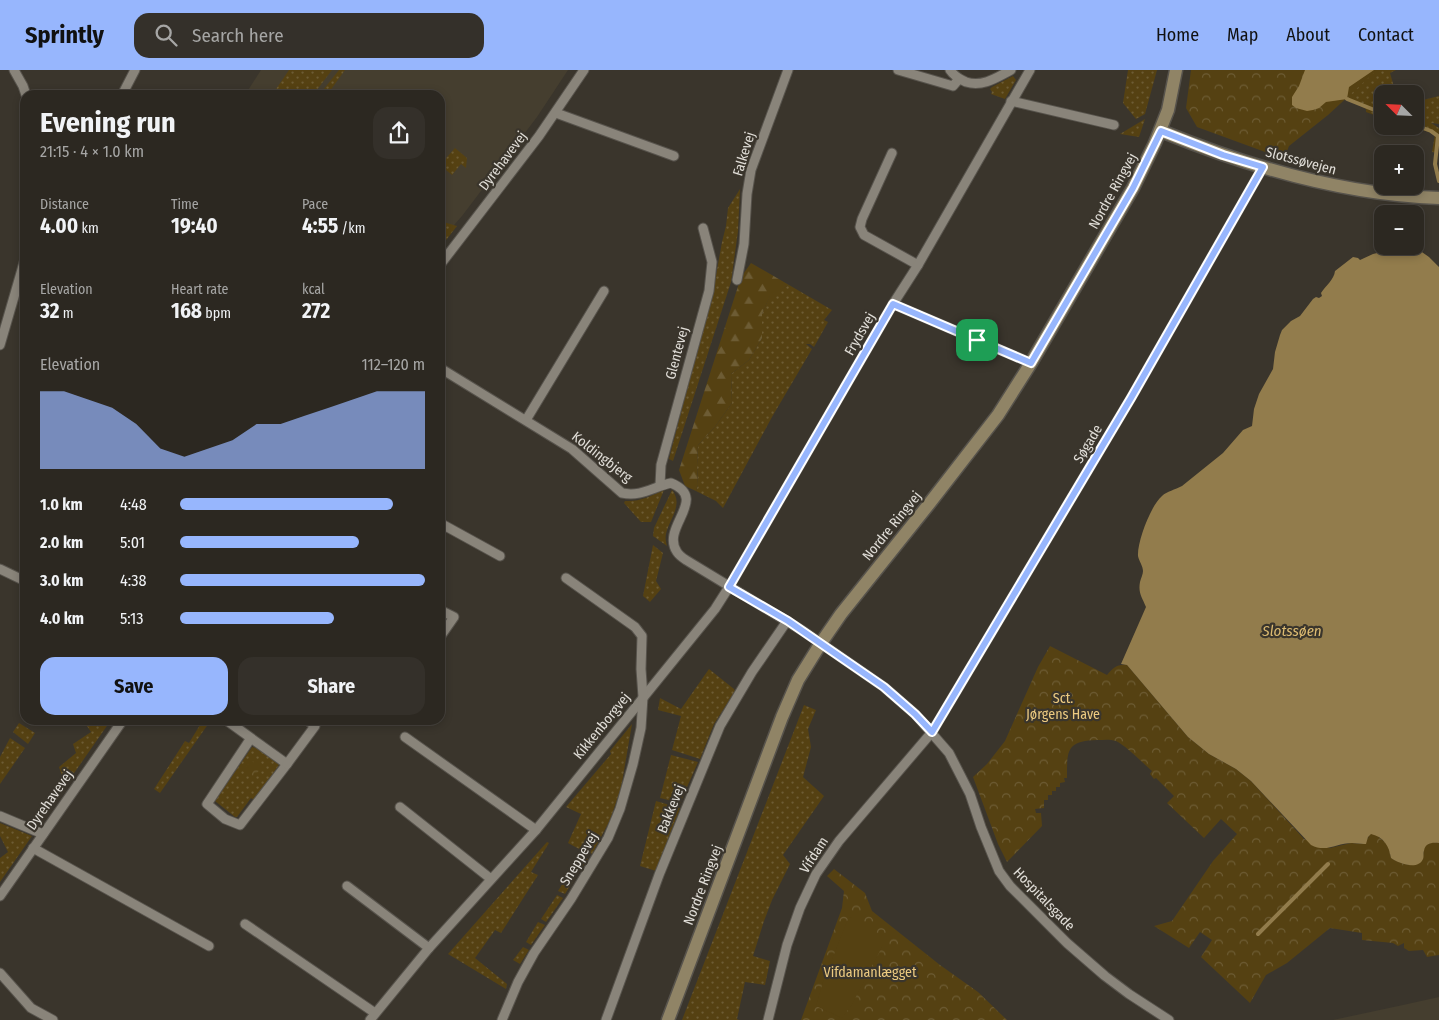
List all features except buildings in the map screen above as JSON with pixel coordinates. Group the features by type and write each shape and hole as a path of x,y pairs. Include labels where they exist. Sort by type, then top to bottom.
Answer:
{"main road":[{"name":"Nordre Ringvej","path":"668,1020 782,717 798,680 841,614 998,415 1031,363 1133,188 1161,131 1168,109 1176,70"},
{"name":"Slotssøvejen","path":"1161,131 1223,155 1298,177 1378,193 1439,198"}],"street":[{"path":"14,70 24,90"},
{"path":"125,90 135,70"},
{"name":"Dyrehavevej","path":"445,258 556,113 584,70"},
{"name":"Falkevej","path":"737,280 744,244 747,194 751,170 788,70"},
{"path":"898,70 953,86 959,79"},
{"path":"950,70 959,79 976,85 990,81 1011,70"},
{"name":"Frydsvej","path":"729,587 893,304 918,266 1030,70"},
{"path":"1011,102 1114,125"},
{"path":"556,113 674,156"},
{"path":"892,153 860,227 864,235 918,266"},
{"name":"Søgade","path":"932,732 1131,398 1263,167"},
{"name":"Glentevej","path":"660,485 661,464 709,291 712,262 703,228"},
{"path":"0,345 20,276"},
{"path":"526,420 604,291"},
{"path":"893,304 1031,363"},
{"name":"Koldingbjerg","path":"445,371 572,449 622,493 638,494 660,485"},
{"path":"660,485 671,482 681,488 685,494 687,505 674,532 673,540 677,552 686,560 729,587 788,621 884,687 915,714 932,732"},
{"path":"445,526 500,556"},
{"path":"0,569 20,579"},
{"name":"Sneppevej","path":"502,1020 518,982 534,953 608,838 620,809 641,728 643,697 641,668 642,636 635,627 566,578"},
{"name":"Kikkenborgvej","path":"372,1017 429,948 536,830 714,609 729,587"},
{"path":"445,612 454,617 445,630"},
{"name":"Bakkevej","path":"606,1020 659,876 720,726 752,672 788,621"},
{"name":"Dyrehavevej","path":"0,896 119,725"},
{"path":"233,725 287,764"},
{"path":"251,738 207,804 225,819 240,825 315,726 314,725"},
{"name":"Vifdam","path":"768,1020 787,945 800,908 816,874 839,841 932,732"},
{"name":"Hospitalsgade","path":"932,732 949,753 962,777 999,871 1010,886 1067,943 1105,976 1169,1020"},
{"path":"404,737 536,830"},
{"path":"400,807 491,878"},
{"path":"0,816 43,834"},
{"path":"33,848 210,946"},
{"path":"347,886 429,948"},
{"path":"245,924 372,1017"},
{"path":"0,973 31,1008 53,1020"}],"shaded area":[{"path":"261,70 568,70 537,117 462,216 445,235 445,90 248,90"},
{"path":"1439,997 1439,1020 1333,1020 1403,1005"}],"green space":[{"path":"289,70 332,70 317,90 275,90"},
{"path":"339,70 345,70 331,90 323,90"},
{"path":"1128,70 1157,70 1145,114 1136,119 1123,103"},
{"path":"1191,70 1377,70 1328,115 1289,146 1284,159 1197,127 1186,108"},
{"path":"1374,70 1396,70 1390,73 1393,85 1374,85 1374,115 1347,99 1349,94"},
{"path":"1013,76 1016,80 1005,99 991,94 990,89 992,87"},
{"path":"1439,96 1439,124 1431,123 1439,128 1438,153 1432,152 1435,134 1424,130 1424,100"},
{"path":"1145,119 1139,137 1120,134"},
{"path":"455,148 467,158 466,168 461,164 452,175 445,169 445,159"},
{"path":"740,189 738,231 731,282 673,461 669,459 715,281 728,208"},
{"path":"445,222 457,226 445,241"},
{"path":"751,263 789,285 770,296 762,314 762,338 749,360 731,374 732,403 714,428 698,445 698,485 696,491 685,486 679,470 741,277"},
{"path":"789,285 832,310 824,320 828,322 814,347 806,344 812,349 772,417 723,508 716,501 696,491 698,485 698,445 714,428 732,403 731,374 749,360 762,338 762,314 770,295"},
{"path":"664,490 651,522 641,522 624,503 625,501 645,498"},
{"path":"672,490 677,501 675,512 666,534 667,546 653,536 654,528"},
{"path":"653,545 663,553 656,581 661,589 650,602 643,596"},
{"name":"Sct. Jørgens Have","path":"1050,646 1107,675 1111,670 1120,665 1127,665 1188,737 1209,754 1236,769 1251,781 1304,839 1330,848 1351,843 1364,844 1371,833 1375,834 1389,846 1391,858 1410,865 1417,864 1423,856 1426,845 1433,842 1439,843 1439,955 1427,957 1423,950 1409,951 1404,948 1404,943 1398,946 1393,943 1362,940 1362,933 1330,928 1287,963 1266,975 1250,1003 1201,957 1212,940 1200,932 1189,948 1154,926 1172,921 1213,861 1237,834 1221,819 1204,838 1167,803 1174,796 1156,778 1154,779 1150,774 1152,771 1124,746 1114,740 1087,741 1074,745 1070,749 1067,761 1067,778 1064,778 1065,782 1060,783 1060,787 1056,787 1056,791 1052,791 1052,795 1048,795 1048,800 1044,800 1044,808 1035,809 1036,813 1041,813 1042,826 1007,862 998,844 973,777 987,764 1005,741 1038,667"},
{"path":"709,669 735,691 714,724 700,759 672,750 681,716 658,710 660,698 681,709"},
{"path":"804,705 816,710 808,729 811,747 803,777 824,796 783,855 790,864 772,900 753,956 770,961 765,985 745,982 737,1019 739,1020 682,1020"},
{"path":"19,723 35,733 28,744 13,732"},
{"path":"632,724 621,788 610,820 592,854 568,843 581,814 566,807 611,754 610,751"},
{"path":"86,725 108,725 70,779 66,780 62,776 59,767 76,753 73,744 91,732"},
{"path":"200,725 208,725 160,793 154,789 185,741 189,743"},
{"path":"10,738 25,748 0,784 0,757"},
{"path":"252,747 278,762 279,765 254,800 251,798 237,817 235,817 215,801"},
{"path":"671,755 698,762 680,803 660,798"},
{"path":"251,760 261,768 253,778 243,771"},
{"path":"656,801 680,808 656,871 640,866"},
{"path":"0,823 32,836 0,882 0,858 8,852 0,836"},
{"path":"547,842 549,843 531,872 538,875 501,933 495,930 475,958 507,984 506,989 448,954"},
{"path":"582,856 588,859 577,874 571,872"},
{"name":"Vifdamanlægget","path":"834,869 865,893 872,911 940,965 978,992 1007,1020 801,1020 842,908 844,891 827,876"},
{"path":"568,875 575,878 565,894 558,891"},
{"path":"557,895 563,898 546,922 541,919"},
{"path":"853,916 883,945 851,1006 842,1018 816,1006 823,982 848,919"},
{"path":"538,922 545,925 531,945 526,942"},
{"path":"523,947 529,950 520,964 513,960"}],"water":[{"path":"1305,70 1374,70 1349,87 1347,99 1326,102 1319,108 1307,111 1292,105 1292,97 1299,86"},
{"name":"Slotssøen","path":"1373,254 1424,254 1439,267 1439,843 1427,845 1423,858 1417,865 1403,864 1391,858 1385,843 1379,837 1371,834 1366,844 1347,843 1322,848 1311,845 1251,781 1236,769 1209,754 1188,737 1127,665 1121,664 1146,607 1140,589 1143,571 1138,550 1153,507 1162,496 1182,486 1223,453 1243,430 1252,426 1254,409 1259,394 1273,369 1275,352 1282,330 1291,321 1300,316 1313,299 1322,296 1321,293 1335,271 1353,257 1360,260"}],"waterway":[{"path":"1347,99 1374,110"},
{"path":"1424,128 1438,136 1435,164 1439,181"},
{"path":"1258,934 1328,864"}],"route":[{"path":"1161,131 1186,142 1263,167 1131,398 932,732 915,714 884,687 788,621 729,587 893,304 977,340 1031,363 1133,188 1161,131"}]}
